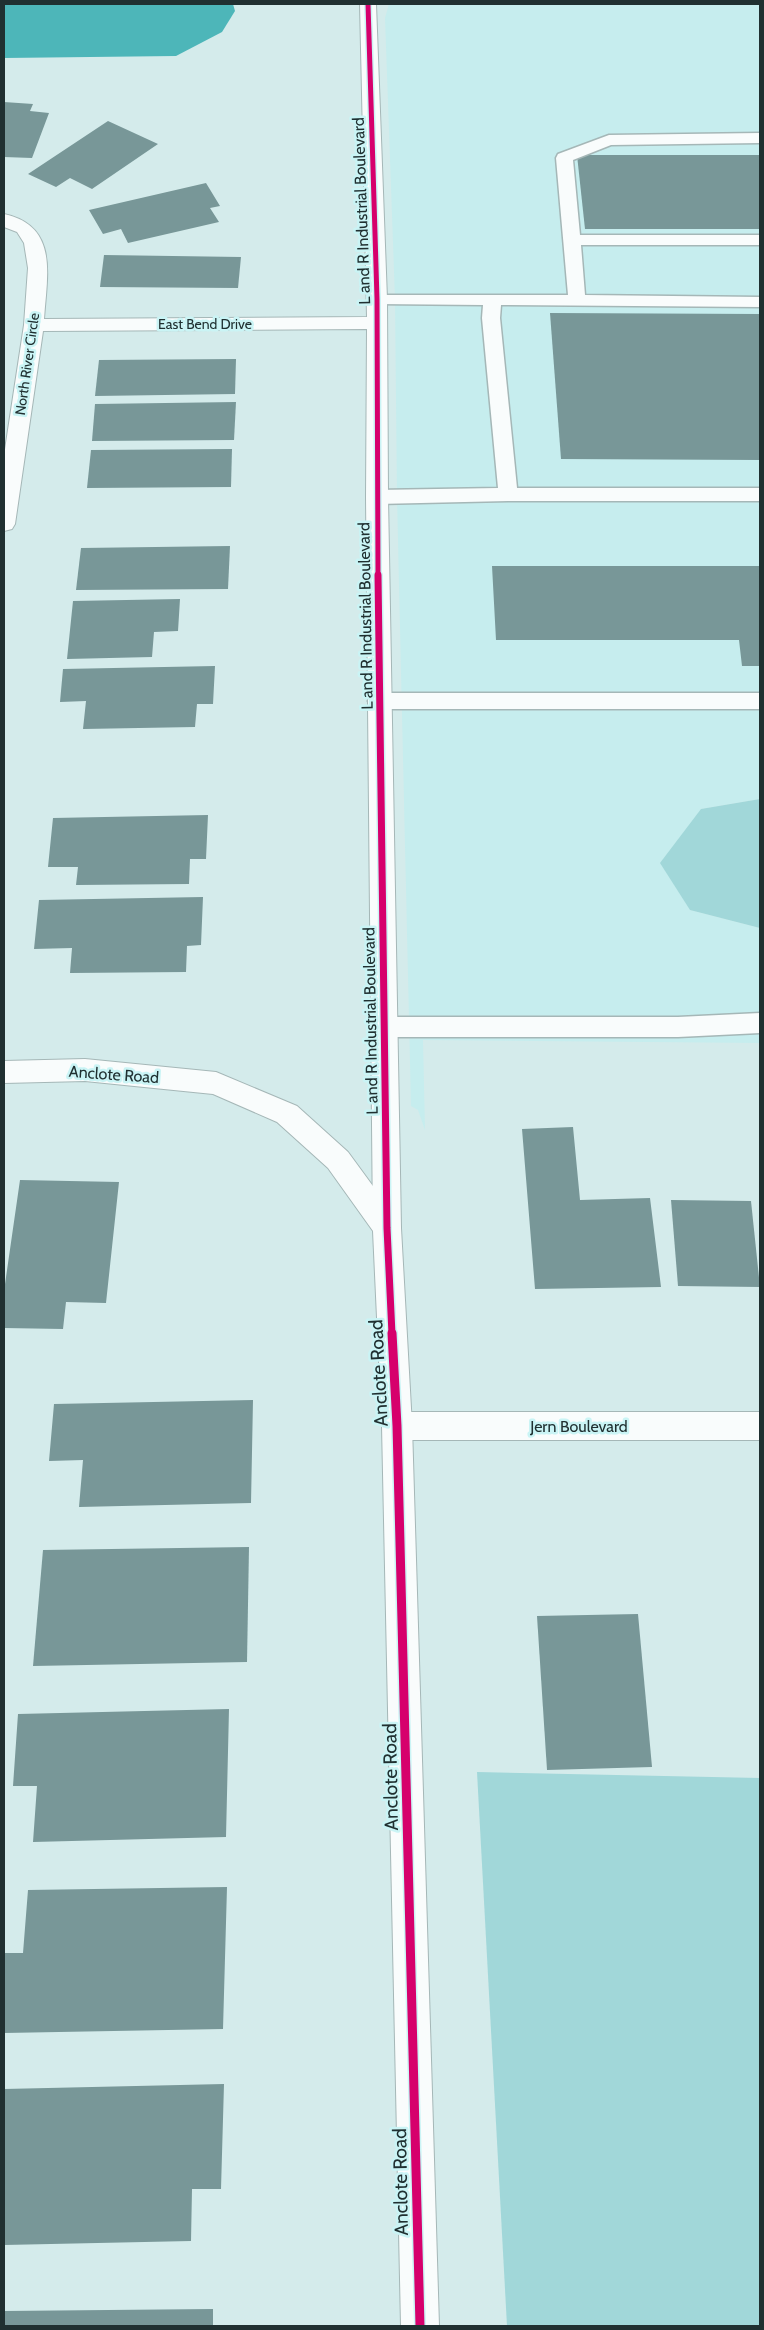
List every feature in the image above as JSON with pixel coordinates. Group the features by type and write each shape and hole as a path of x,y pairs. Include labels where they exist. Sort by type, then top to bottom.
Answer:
{"street":[{"name":"L and R Industrial Boulevard","path":"368,4 377,299 379,701 387,1228"},
{"name":"North River Circle","path":"4,220 24,228 34,243 38,268 34,325 4,524"},
{"name":"East Bend Drive","path":"34,325 377,323"},
{"name":"Anclote Road","path":"4,1072 85,1070 216,1083 286,1114 338,1160 387,1228 398,1426 420,2326"},
{"name":"Jern Boulevard","path":"398,1426 760,1426"}],"lane":[{"path":"577,301 564,158 609,140 760,138"},
{"path":"572,240 760,240"},
{"path":"377,299 760,302"},
{"path":"492,300 508,494"},
{"path":"377,497 508,494 760,495"},
{"path":"379,701 760,701"},
{"path":"384,1027 678,1027 760,1023"}],"shaded area":[{"path":"389,4 760,4 760,799 701,809 690,910 760,928 760,1043 423,1040 425,1130 418,1110 411,1106 397,497 395,299 385,18"},
{"path":"760,799 760,928 690,910 660,863 701,809"},
{"path":"477,1772 760,1778 760,2326 507,2326"}],"water":[{"path":"4,4 233,4 235,11 222,32 176,56 4,58"}],"building":[{"path":"4,102 33,104 30,111 49,113 32,158 4,157"},
{"path":"108,121 158,144 92,189 70,178 56,187 28,174"},
{"path":"577,155 760,155 760,229 585,229"},
{"path":"206,183 220,206 210,208 219,222 128,243 121,229 103,234 89,210"},
{"path":"104,255 241,257 238,288 100,287"},
{"path":"550,313 760,314 760,460 561,459"},
{"path":"236,359 235,394 95,396 99,360"},
{"path":"236,402 234,440 92,441 95,404"},
{"path":"232,449 231,487 87,488 91,450"},
{"path":"230,546 228,589 76,590 81,548"},
{"path":"492,566 760,566 760,666 742,666 739,640 496,640"},
{"path":"180,599 178,631 154,632 152,657 67,659 73,601"},
{"path":"215,666 213,704 197,704 195,727 83,729 86,701 60,702 63,669"},
{"path":"208,815 206,859 190,859 189,884 76,885 78,867 48,867 53,818"},
{"path":"203,897 201,945 187,946 186,972 70,973 72,948 34,949 39,900"},
{"path":"573,1127 580,1200 650,1198 661,1287 535,1289 522,1129"},
{"path":"20,1180 119,1182 106,1303 66,1302 63,1329 4,1328 4,1291"},
{"path":"671,1200 751,1201 760,1287 678,1286"},
{"path":"253,1400 251,1503 79,1507 83,1460 49,1461 54,1404"},
{"path":"249,1547 247,1662 33,1666 43,1550"},
{"path":"638,1614 652,1767 547,1770 537,1616"},
{"path":"229,1709 226,1837 33,1842 37,1786 13,1786 18,1714"},
{"path":"227,1887 223,2029 4,2033 4,1953 23,1953 28,1890"},
{"path":"224,2084 221,2189 192,2189 191,2241 4,2245 4,2089"},
{"path":"213,2309 213,2326 4,2326 4,2311"}],"cycle path":[{"path":"368,4 377,299 377,497 387,1228 397,1426 420,2326"}]}
